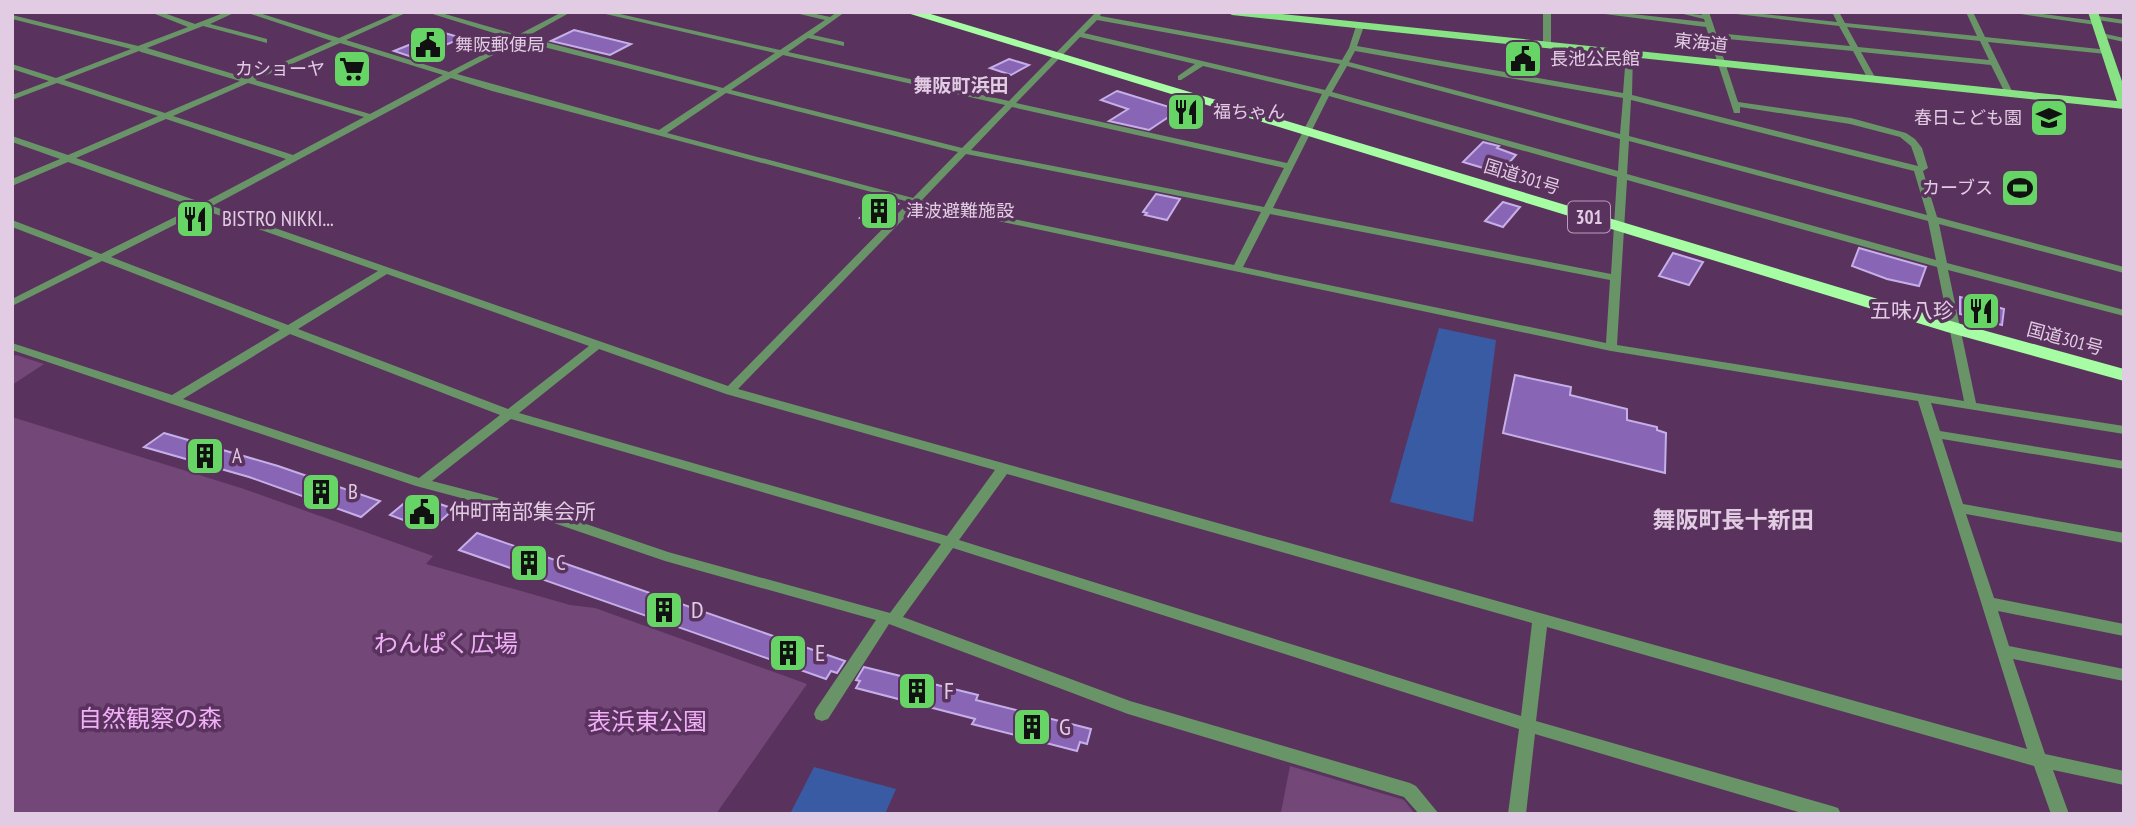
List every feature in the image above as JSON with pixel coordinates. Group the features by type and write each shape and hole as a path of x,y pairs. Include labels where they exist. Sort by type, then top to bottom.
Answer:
{"highway":[{"name":"国道301号","path":"910,12 1954,328 2124,375"}],"main road":[{"name":"東海道","path":"1232,12 1325,17 1360,26 2124,105"},
{"path":"2096,22 2124,105"}],"street":[{"path":"153,12 264,41"},
{"path":"12,98 233,12"},
{"path":"248,12 450,75 917,202 1611,348 2124,430"},
{"path":"12,183 405,12"},
{"path":"429,12 519,38 962,151 1616,278"},
{"path":"12,303 202,206 568,12"},
{"path":"600,12 1289,166"},
{"path":"794,12 831,19"},
{"path":"661,134 842,12"},
{"path":"1547,12 1547,45"},
{"path":"1591,12 1706,18"},
{"path":"1678,12 1706,18"},
{"path":"1722,12 2106,52"},
{"path":"1835,12 1872,79"},
{"path":"1969,12 2010,93"},
{"path":"2010,12 2096,22 2124,22"},
{"path":"730,391 1098,15 1345,63 2124,270"},
{"path":"12,17 140,48 371,117"},
{"path":"1706,18 1741,121 1739,123"},
{"path":"2096,22 2124,40"},
{"path":"1237,269 1306,132 1353,48 1360,26"},
{"path":"1078,34 1327,93 1942,265 2124,313"},
{"path":"1711,35 1994,63"},
{"path":"807,36 841,44"},
{"path":"1353,48 1627,96 1918,169 1923,168 1921,153 1911,138 1903,135 1851,121 1735,104"},
{"path":"1611,348 1630,54"},
{"path":"1181,78 1202,63"},
{"path":"12,66 293,158"},
{"path":"12,139 730,391 2040,760 2124,778"},
{"path":"1918,169 1933,220 1971,405"},
{"path":"12,223 509,414 950,542 1527,725 1832,814"},
{"path":"173,400 385,271"},
{"path":"12,346 421,483 551,517 688,562 890,618 1128,707 1410,791 1430,814"},
{"path":"421,483 596,346"},
{"path":"1923,398 2032,743 2060,814"},
{"path":"1935,434 2124,465"},
{"path":"822,714 890,618 1004,468"},
{"path":"1958,508 2124,538"},
{"path":"1988,603 2124,630"},
{"path":"1517,814 1540,619"},
{"path":"2003,650 2124,675"}],"green space":[{"path":"16,355 44,364 12,385 12,357"},
{"name":"表浜東公園","path":"12,417 241,488 433,556 426,564 570,605 595,608 807,684 716,814 12,814"},
{"path":"1290,766 1404,800 1415,814 1281,812"}],"water":[{"path":"1439,328 1496,340 1473,522 1390,502"},
{"path":"814,767 896,789 885,814 790,814"}],"building":[{"path":"574,30 631,44 610,55 551,41"},
{"name":"舞阪郵便局","path":"441,32 462,38 415,58 394,51"},
{"path":"1009,59 1029,65 1011,75 990,68"},
{"path":"1117,91 1179,110 1149,130 1109,121 1128,109 1101,100"},
{"path":"1483,142 1499,146 1497,148 1516,155 1500,173 1463,162"},
{"path":"1156,194 1180,199 1167,220 1145,215 1147,213 1143,212"},
{"name":"津波避難施設","path":"879,200 898,204 880,222 860,218"},
{"path":"1503,202 1520,207 1503,227 1485,221"},
{"path":"1859,248 1926,267 1919,286 1887,279 1852,266"},
{"path":"1673,253 1703,262 1689,285 1659,276"},
{"name":"五味八珍","path":"1960,297 2004,309 2002,325 1960,314"},
{"path":"1515,375 1571,387 1570,395 1627,409 1627,420 1657,427 1657,430 1666,433 1665,473 1503,433"},
{"path":"164,433 278,466 380,501 361,517 249,477 144,447"},
{"name":"仲町南部集会所","path":"414,495 454,509 430,530 390,515"},
{"path":"477,533 845,661 837,673 831,671 826,679 459,550"},
{"path":"864,667 978,695 976,700 1091,729 1087,744 1080,742 1077,751 972,724 975,719 856,688 860,681 856,680"}],"place":[{"name":"舞阪郵便局","path":"428,45"},
{"name":"長池公民館","path":"1523,59"},
{"name":"カショーヤ","path":"352,69"},
{"name":"福ちゃん","path":"1186,112"},
{"name":"春日こども園","path":"2049,118"},
{"name":"カーブス","path":"2020,188"},
{"name":"津波避難施設","path":"879,211"},
{"name":"BISTRO NIKKI...","path":"195,219"},
{"name":"五味八珍","path":"1981,311"},
{"name":"A","path":"205,456"},
{"name":"B","path":"321,492"},
{"name":"仲町南部集会所","path":"422,512"},
{"name":"C","path":"529,563"},
{"name":"D","path":"664,610"},
{"name":"E","path":"788,653"},
{"name":"F","path":"917,691"},
{"name":"G","path":"1032,727"}],"district":[{"name":"舞阪町浜田","path":"961,85"},
{"name":"舞阪町長十新田","path":"1733,520"}],"park label":[{"name":"わんぱく広場","path":"446,644"},
{"name":"自然観察の森","path":"150,719"}]}
